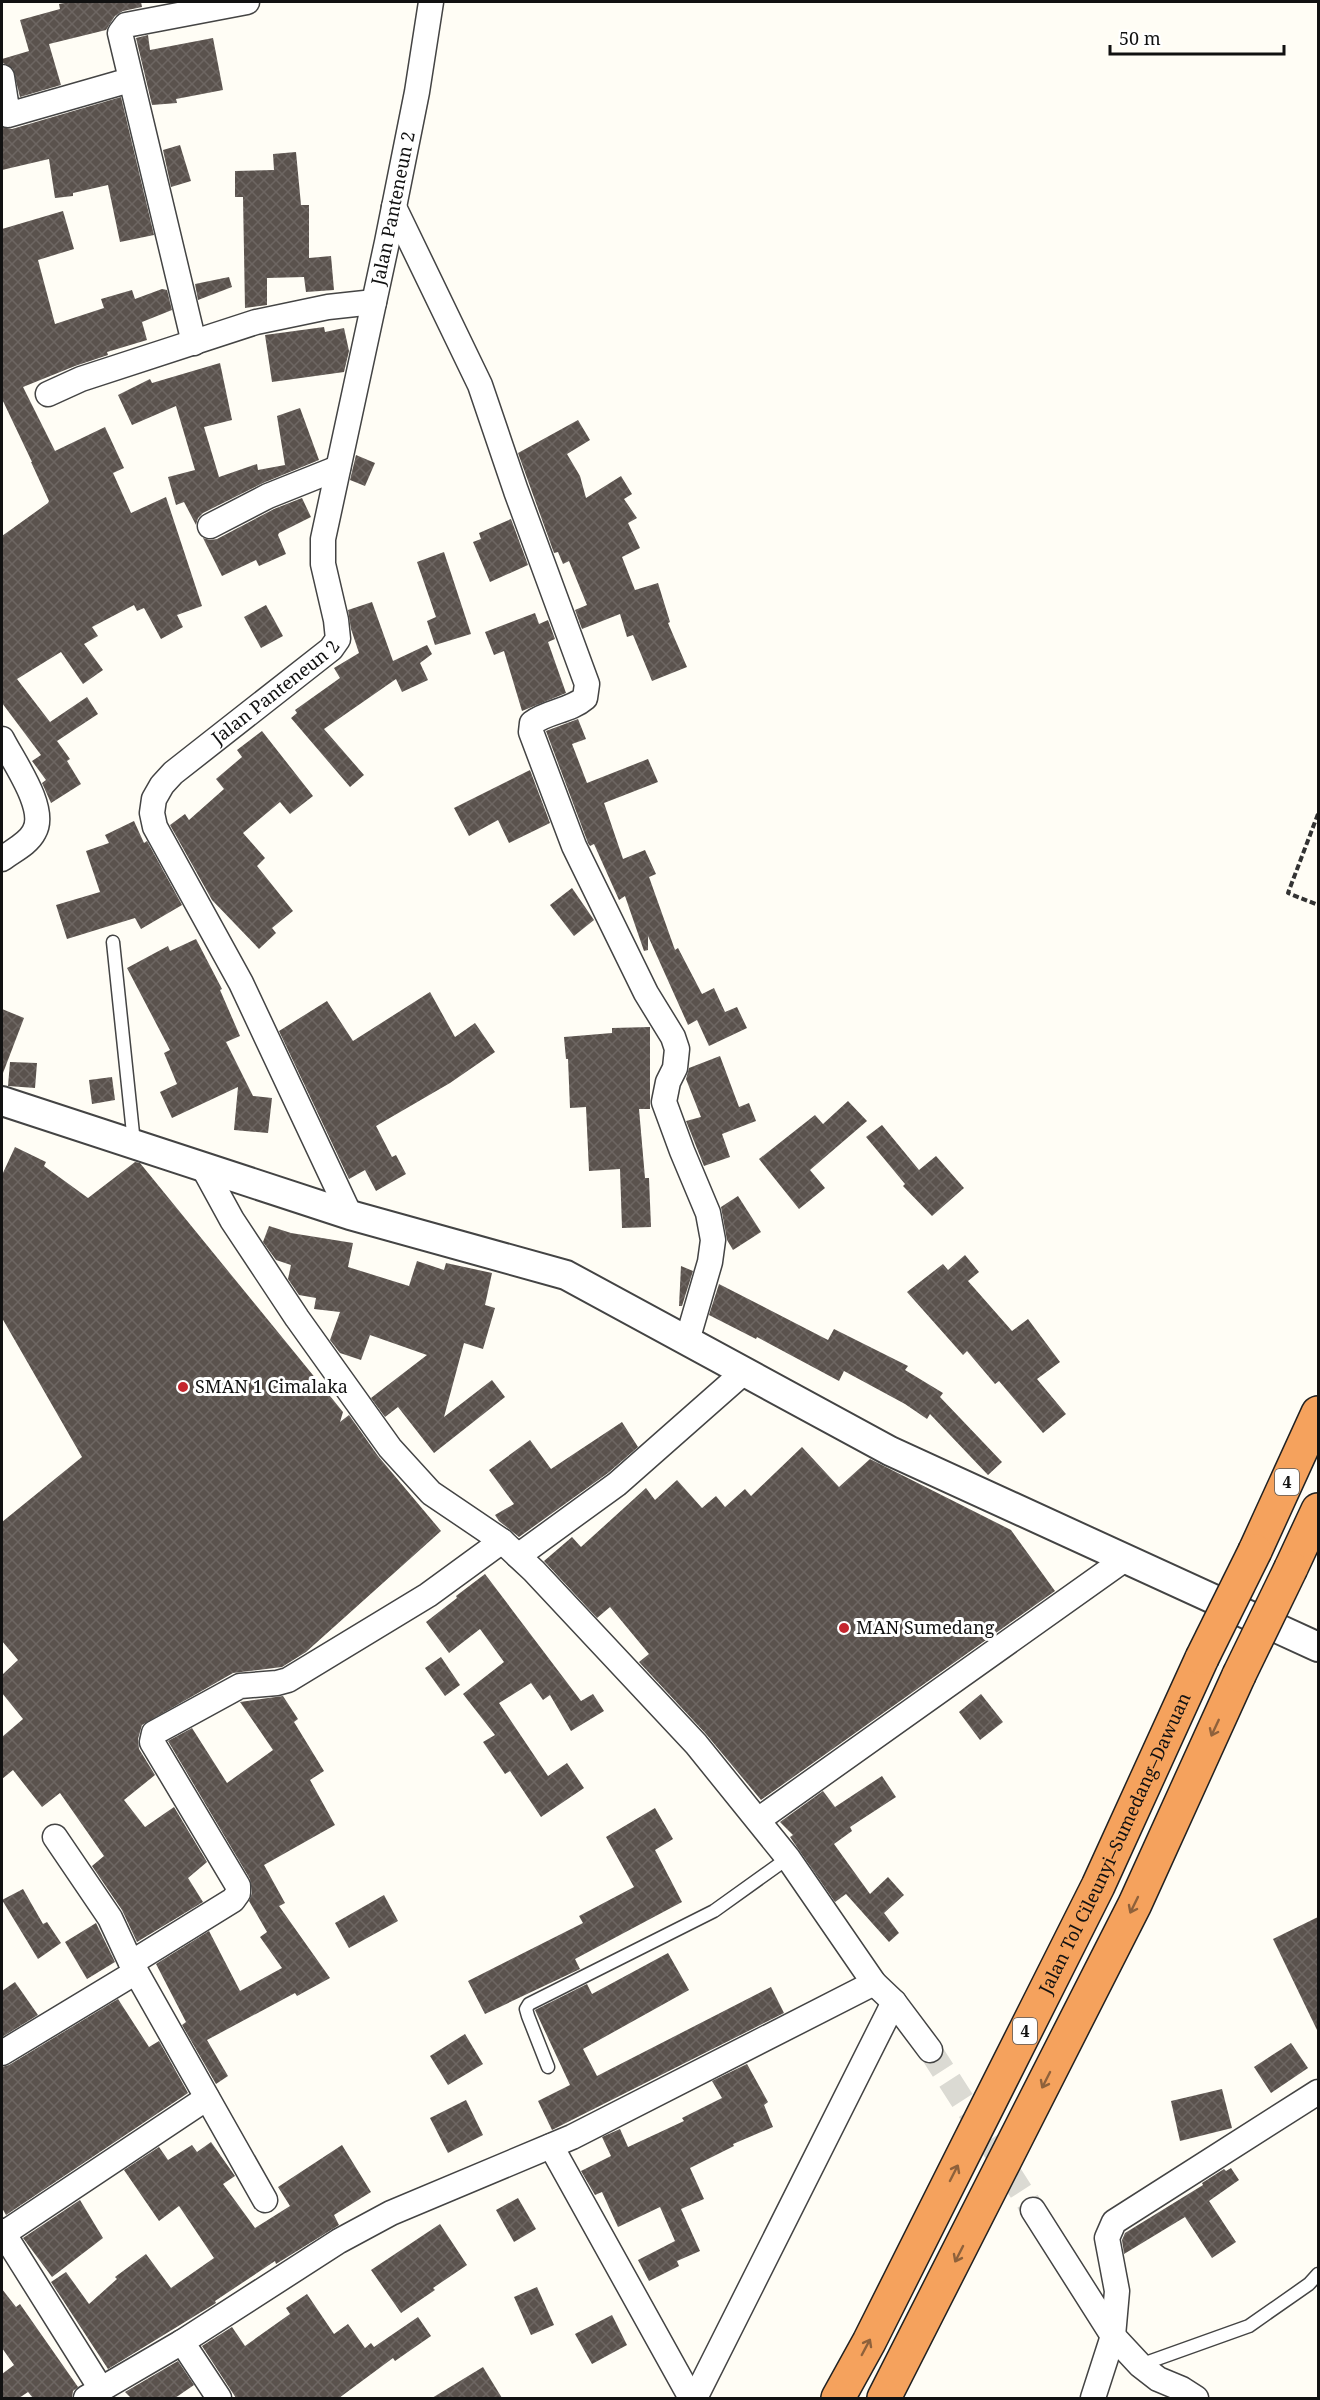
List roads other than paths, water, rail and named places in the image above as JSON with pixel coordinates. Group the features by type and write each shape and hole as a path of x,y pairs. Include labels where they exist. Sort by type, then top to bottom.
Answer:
{"highway":[{"name":"Jalan Tol Cileunyi–Sumedang–Dawuan","path":"838,2398 869,2342 1098,1886 1202,1658 1255,1551 1318,1413"},
{"name":"4","path":"884,2398 1135,1904 1239,1675 1318,1510"}],"street":[{"path":"194,343 120,33 126,25 247,2"},
{"name":"Jalan Panteneun 2","path":"350,1215 241,983 167,850 155,827 152,813 154,799 162,785 173,773 336,644 339,633 327,585 322,548 394,207 428,30 431,2"},
{"path":"2,77 5,116 130,80"},
{"path":"394,207 480,385 587,684 585,698 566,709 532,723 531,732 574,846 646,993 673,1036 677,1049 675,1068 668,1082 664,1102 708,1213 713,1240 710,1262 687,1341"},
{"path":"48,394 81,379 256,322 328,307 374,302"},
{"path":"210,526 268,496 338,468"},
{"path":"2,739 35,803 38,819 33,835 2,859"},
{"path":"2,1101 350,1215 566,1275 890,1451 1318,1647"},
{"path":"203,1167 232,1220 297,1318 390,1448 431,1493 510,1548 668,1713 788,1858 874,1983 894,2002 930,2050"},
{"path":"2,2053 134,1968 233,1900 238,1893 238,1886 152,1742 154,1733 240,1686 288,1680 617,1484 744,1372"},
{"path":"758,1820 1125,1558"},
{"path":"54,1837 110,1918 134,1968 265,2200"},
{"path":"207,2098 2,2232 94,2394 183,2342 277,2280 370,2224 572,2137 874,1983"},
{"path":"694,2398 894,2002"},
{"path":"1093,2398 1113,2336 1117,2291 1107,2238 1113,2222 1318,2092"},
{"path":"551,2146 694,2398"},
{"path":"1033,2210 1113,2336 1140,2365 1158,2379 1196,2398"},
{"path":"183,2342 219,2398"}],"lane":[{"path":"113,942 134,1143"},
{"path":"548,2067 528,2016 526,2009 529,2004 714,1911 788,1858"},
{"path":"1140,2365 1249,2326 1308,2284 1318,2274"}],"tunnel":[{"path":"930,2050 1033,2210"}],"place":[{"name":"SMAN 1 Cimalaka","path":"183,1387"},
{"name":"MAN Sumedang","path":"844,1628"}]}
